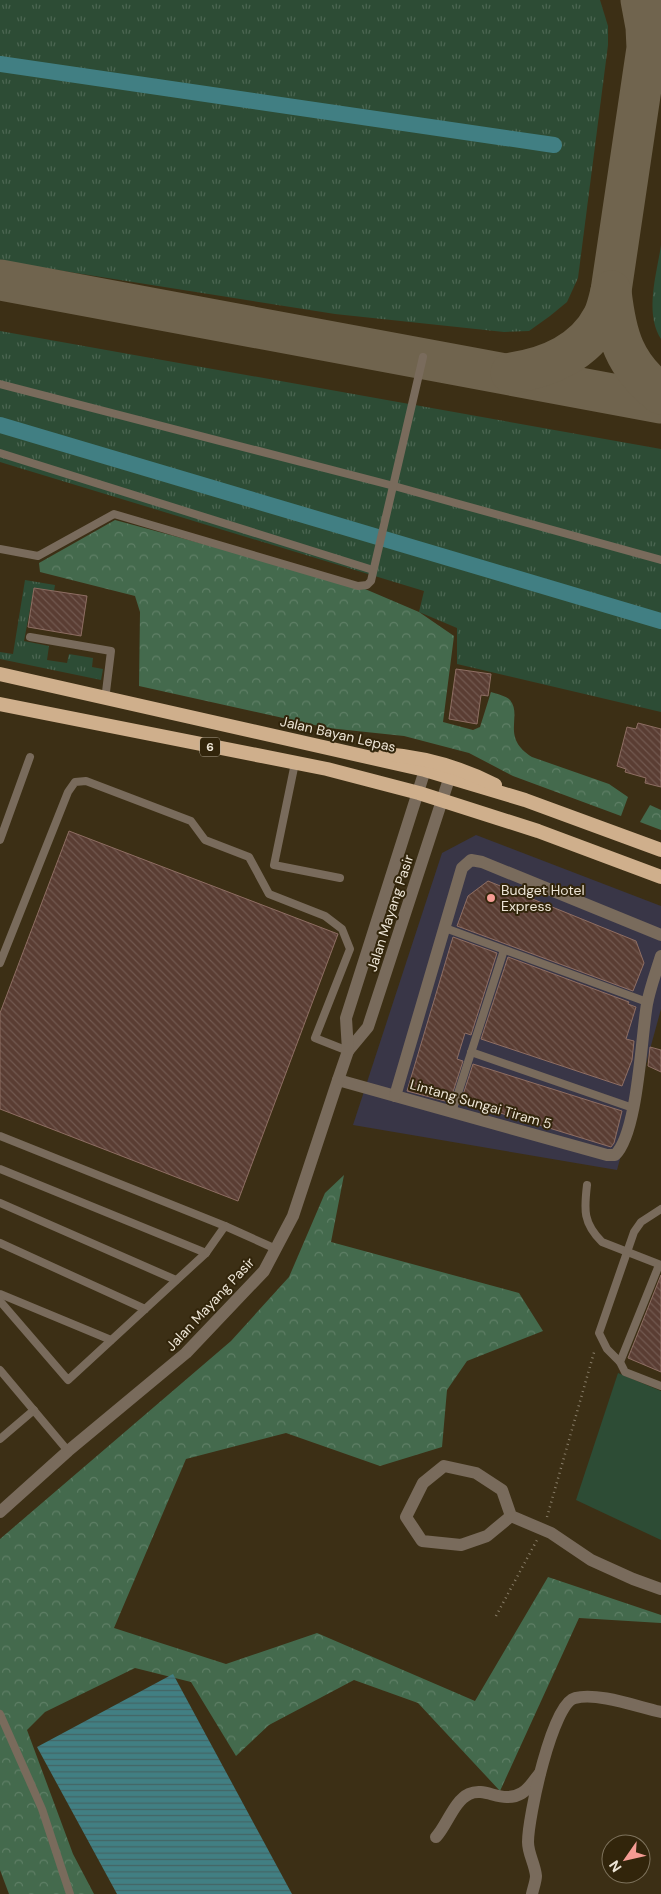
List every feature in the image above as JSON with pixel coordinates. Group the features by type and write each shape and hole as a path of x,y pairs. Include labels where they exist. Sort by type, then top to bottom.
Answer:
{"highway":[{"name":"Jalan Bayan Lepas","path":"0,674 105,700 342,750 425,770 525,800 661,850"},
{"name":"6","path":"0,704 327,769 419,793 538,831 661,877"},
{"path":"342,750 415,756 470,772 525,800"}],"street":[{"name":"Jalan Mayang Pasir","path":"348,1051 346,1018 425,770"},
{"name":"Jalan Mayang Pasir","path":"0,1512 68,1451 186,1353 264,1270 293,1216 348,1051 368,1027 449,778"},
{"path":"394,1096 462,868 471,860 482,862 661,936"},
{"path":"633,1108 647,1002 661,956"},
{"name":"Lintang Sungai Tiram 5","path":"338,1080 607,1156 616,1155 622,1148 633,1108"},
{"path":"511,1516 487,1536 461,1545 422,1541 406,1517 423,1483 444,1466 476,1473 502,1490 511,1516 543,1530 591,1560 633,1580 661,1589"},
{"path":"532,1894 536,1876 528,1843 540,1773 556,1720 562,1709 573,1698 590,1696 661,1712"},
{"path":"436,1837 461,1800 468,1794 476,1792 503,1799 512,1797 523,1793 540,1773"}],"lane":[{"path":"0,549 38,556 114,514 358,586 367,585 371,581 423,357"},
{"path":"0,384 394,486 661,560"},
{"path":"0,453 373,570"},
{"path":"30,637 111,651 105,700"},
{"path":"0,840 30,757"},
{"path":"294,763 274,865 340,878"},
{"path":"0,963 68,792 76,782 86,781 191,821 205,840 249,857 269,894 325,916 342,929 350,949 315,1038 348,1051"},
{"path":"445,928 647,1002"},
{"path":"452,1112 504,950"},
{"path":"471,1052 633,1108"},
{"path":"0,1136 224,1226 276,1249"},
{"path":"0,1170 206,1253"},
{"path":"587,1185 585,1216 590,1228 602,1242 660,1265 620,1362"},
{"path":"0,1203 176,1280"},
{"path":"661,1209 641,1222 634,1232 599,1333 607,1349 620,1362 625,1372 661,1386"},
{"path":"0,1301 68,1380 206,1253 224,1226"},
{"path":"0,1243 145,1309"},
{"path":"0,1294 111,1340"},
{"path":"0,1370 68,1451"},
{"path":"0,1439 34,1410"},
{"path":"0,1714 42,1810 70,1894"}],"path":[{"path":"496,1616 543,1530 599,1333"}],"shaded area":[{"path":"476,835 661,906 661,1009 617,1170 353,1125 442,853"}],"green space":[{"path":"0,0 600,0 608,26 608,45 578,278 567,302 529,331 504,332 335,314 0,261"},
{"path":"661,245 661,339 656,329 652,305"},
{"path":"0,331 661,449 661,712 457,664 457,628 419,612 424,591 0,462"},
{"path":"115,520 358,586 419,612 454,636 443,722 473,730 480,727 491,692 506,697 513,706 514,734 522,749 532,757 609,784 628,797 621,816 513,776 469,753 404,736 328,728 139,686 140,612 135,596 40,572 39,563"},
{"path":"25,580 55,585 54,591 34,588 24,641 49,646 47,660 67,663 69,654 93,658 92,667 103,669 101,680 0,659 0,652 13,654"},
{"path":"650,805 661,810 661,830 640,822"},
{"path":"344,1175 331,1242 519,1293 543,1331 467,1361 447,1390 442,1447 380,1466 286,1433 186,1459 114,1628 226,1664 317,1633 475,1701 548,1577 661,1615 661,1623 579,1618 500,1791 418,1703 354,1680 269,1725 236,1756 191,1682 135,1668 45,1712 27,1730 73,1854 94,1894 9,1894 0,1870 0,1539 231,1341 289,1277 325,1193"},
{"path":"618,1373 661,1391 661,1540 576,1500"}],"water":[{"path":"173,1674 292,1894 117,1894 37,1747"}],"building":[{"path":"34,588 87,596 81,636 28,627"},
{"path":"456,669 491,674 488,696 481,695 477,724 449,719"},
{"path":"638,723 661,729 661,787 645,783 646,778 625,772 626,769 617,766 627,727 636,729"},
{"path":"69,831 338,934 238,1201 0,1109 0,1013"},
{"path":"488,881 636,941 644,963 633,991 457,926 468,896"},
{"path":"453,937 497,953 471,1035 465,1033 457,1059 463,1061 451,1098 446,1097 445,1101 407,1091"},
{"path":"508,957 629,1002 628,1004 636,1007 626,1039 634,1041 632,1060 622,1086 481,1039"},
{"path":"650,1047 661,1050 661,1072 648,1066"},
{"path":"473,1064 622,1111 614,1143 611,1147 461,1101"},
{"path":"661,1275 661,1372 628,1358"}],"waterway":[{"path":"0,64 554,145"},
{"path":"0,425 661,621"}],"taxiway":[{"path":"611,291 647,48 646,27 641,0"},
{"path":"0,280 661,403"},
{"path":"511,373 525,371 552,362 576,349 586,340 603,317 611,291 619,336 630,361 648,383 661,394"}],"place":[{"name":"Budget Hotel Express","path":"491,898"}]}
